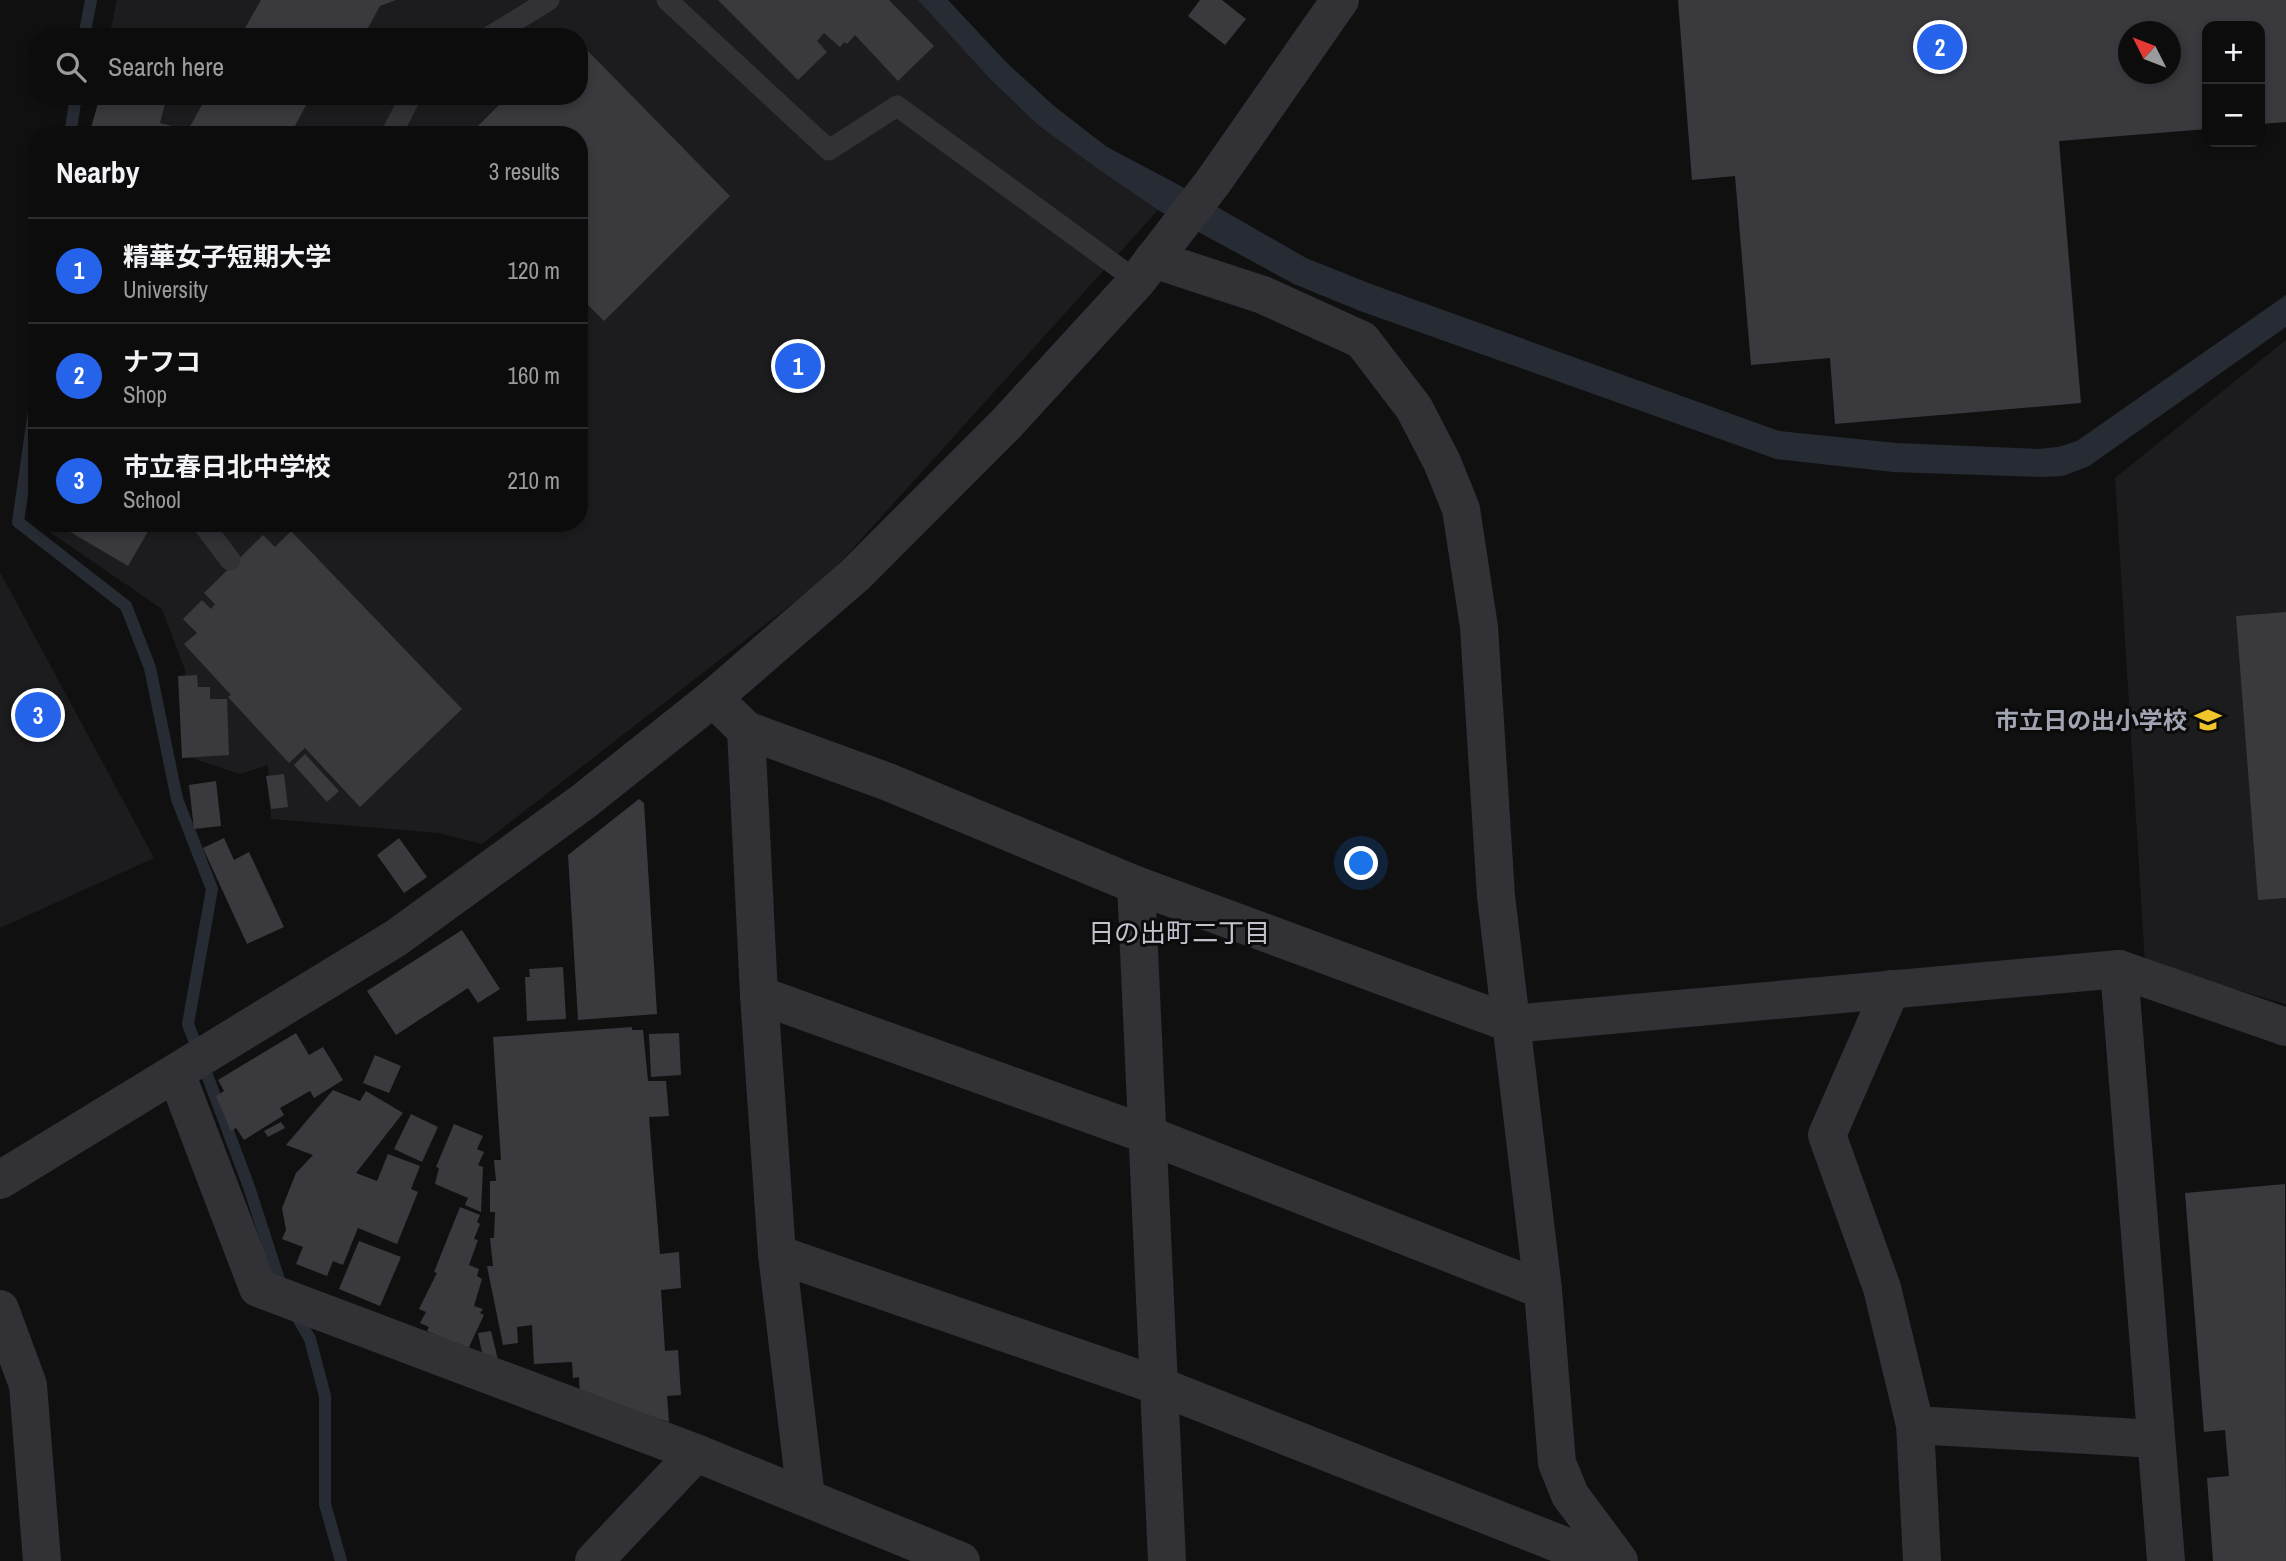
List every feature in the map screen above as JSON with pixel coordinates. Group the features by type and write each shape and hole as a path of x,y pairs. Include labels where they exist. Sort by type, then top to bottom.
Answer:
{"street":[{"path":"0,1180 396,938 584,801 713,698 864,567 1006,424 1145,270 1213,182 1340,0"},
{"path":"1145,270 1263,295 1362,340 1414,408 1442,462 1461,509 1479,627 1496,896 1543,1290 1557,1463 1570,1495 1619,1561"},
{"path":"713,698 746,730 888,782 1136,885 1512,1024 2119,969 2286,1027"},
{"path":"746,730 759,995 777,1254 806,1497"},
{"path":"1136,885 1167,1561"},
{"path":"2119,969 2166,1561"},
{"path":"1891,989 1827,1135 1882,1287 1915,1425 1922,1561"},
{"path":"759,995 1148,1135 1543,1290"},
{"path":"176,1073 258,1288 696,1452 961,1561"},
{"path":"777,1254 1159,1386 1603,1561"},
{"path":"0,1309 28,1385 42,1561"},
{"path":"1915,1425 2156,1439"},
{"path":"594,1561 696,1452"}],"lane":[{"path":"504,28 549,0"},
{"path":"667,0 829,150 897,106 1145,270"},
{"path":"396,126 406,105"},
{"path":"209,532 230,560"}],"shaded area":[{"path":"117,0 918,0 990,79 1038,125 1158,210 828,576 482,844 438,833 271,819 268,765 240,774 186,756 185,670 162,609 50,532 588,532 588,126 94,126 97,105 588,105 588,28 111,28"},
{"path":"918,0 948,0 1007,63 1054,106 1107,147 1306,258 1779,431 1896,443 2038,449 2058,447 2077,441 2286,295 2286,327 2089,466 2063,476 1893,472 1776,459 1360,311 1294,284 1158,210 1038,125 990,79"},
{"name":"市立日の出小学校","path":"2286,340 2286,1004 2145,963 2115,478"},
{"path":"0,572 154,858 0,928"}],"building":[{"path":"261,0 396,0 380,6 368,28 245,28"},
{"path":"718,0 889,0 934,46 898,81 855,35 840,47 824,33 817,41 827,52 798,80"},
{"path":"1200,0 1222,0 1246,19 1225,45 1188,16"},
{"path":"1678,0 2286,0 2286,122 2265,124 2265,21 2202,21 2202,129 2059,141 2081,403 1835,424 1830,358 1751,365 1735,176 1692,180"},
{"path":"588,51 730,196 604,321 588,305 588,126 478,126 499,105 588,105"},
{"path":"97,105 165,105 160,123 172,126 92,126"},
{"path":"202,105 306,105 295,126 190,126"},
{"path":"70,532 148,532 128,566"},
{"path":"292,532 462,709 360,807 305,748 289,763 184,644 197,633 183,619 202,600 211,609 215,604 204,593 263,535 275,547"},
{"path":"2286,612 2286,898 2258,900 2236,616"},
{"path":"197,675 198,687 210,687 210,699 227,699 229,755 182,758 178,676"},
{"path":"305,754 339,791 327,802 294,765"},
{"path":"284,774 288,807 271,809 266,776"},
{"path":"216,781 221,826 194,829 189,785"},
{"path":"639,799 644,803 657,1014 578,1020 568,855"},
{"path":"224,838 234,860 249,852 284,927 247,944 203,848"},
{"path":"399,838 427,877 404,893 377,855"},
{"path":"462,930 500,989 478,1003 468,988 396,1035 367,991"},
{"path":"563,967 566,1019 527,1021 525,977 530,977 529,969"},
{"path":"632,1027 632,1030 643,1030 648,1081 666,1081 669,1116 649,1117 660,1254 679,1252 681,1288 661,1290 665,1351 678,1350 681,1395 667,1396 669,1422 580,1394 579,1377 573,1378 572,1362 534,1364 532,1325 517,1327 518,1343 503,1345 487,1266 493,1266 490,1238 494,1238 495,1212 490,1212 490,1181 496,1181 494,1160 501,1160 493,1037"},
{"path":"296,1033 309,1055 323,1047 343,1080 314,1098 310,1091 280,1108 284,1115 244,1140 236,1128 231,1131 216,1096 224,1091 218,1080"},
{"path":"679,1033 681,1075 651,1077 649,1034"},
{"path":"375,1055 401,1066 389,1093 363,1083"},
{"path":"333,1090 360,1101 366,1091 403,1113 356,1173 377,1181 388,1154 420,1166 411,1189 418,1192 397,1244 358,1228 343,1265 333,1261 327,1276 296,1264 303,1247 282,1239 286,1230 282,1208 296,1173 313,1155 286,1145"},
{"path":"411,1114 438,1127 422,1162 394,1149"},
{"path":"281,1122 285,1128 268,1137 264,1131"},
{"path":"454,1124 483,1136 477,1149 484,1152 478,1165 483,1167 481,1212 465,1205 468,1198 435,1184 439,1168 436,1167"},
{"path":"2285,1184 2286,1561 2213,1561 2207,1478 2229,1476 2225,1430 2204,1432 2185,1193"},
{"path":"460,1207 480,1215 477,1222 480,1224 474,1239 478,1240 469,1265 479,1269 477,1276 482,1279 474,1306 483,1309 480,1313 484,1315 468,1349 427,1331 429,1327 420,1323 426,1312 419,1309 437,1273 434,1272"},
{"path":"359,1241 401,1257 380,1306 339,1289"},
{"path":"491,1331 498,1360 493,1362 491,1355 483,1357 478,1333"}],"waterway":[{"path":"86,28 91,0"},
{"path":"71,126 75,105"},
{"path":"28,453 18,522 28,530"},
{"path":"31,532 126,606 150,668 177,799 212,889 188,1024 249,1187 282,1289"},
{"path":"294,1311 310,1339 325,1396 325,1504 341,1561"}],"place":[{"name":"ナフコ","path":"1940,47"},
{"name":"精華女子短期大学","path":"798,366"},
{"name":"市立春日北中学校","path":"38,715"},
{"name":"市立日の出小学校","path":"2208,720"}],"district":[{"name":"日の出町二丁目","path":"1179,932"}]}
